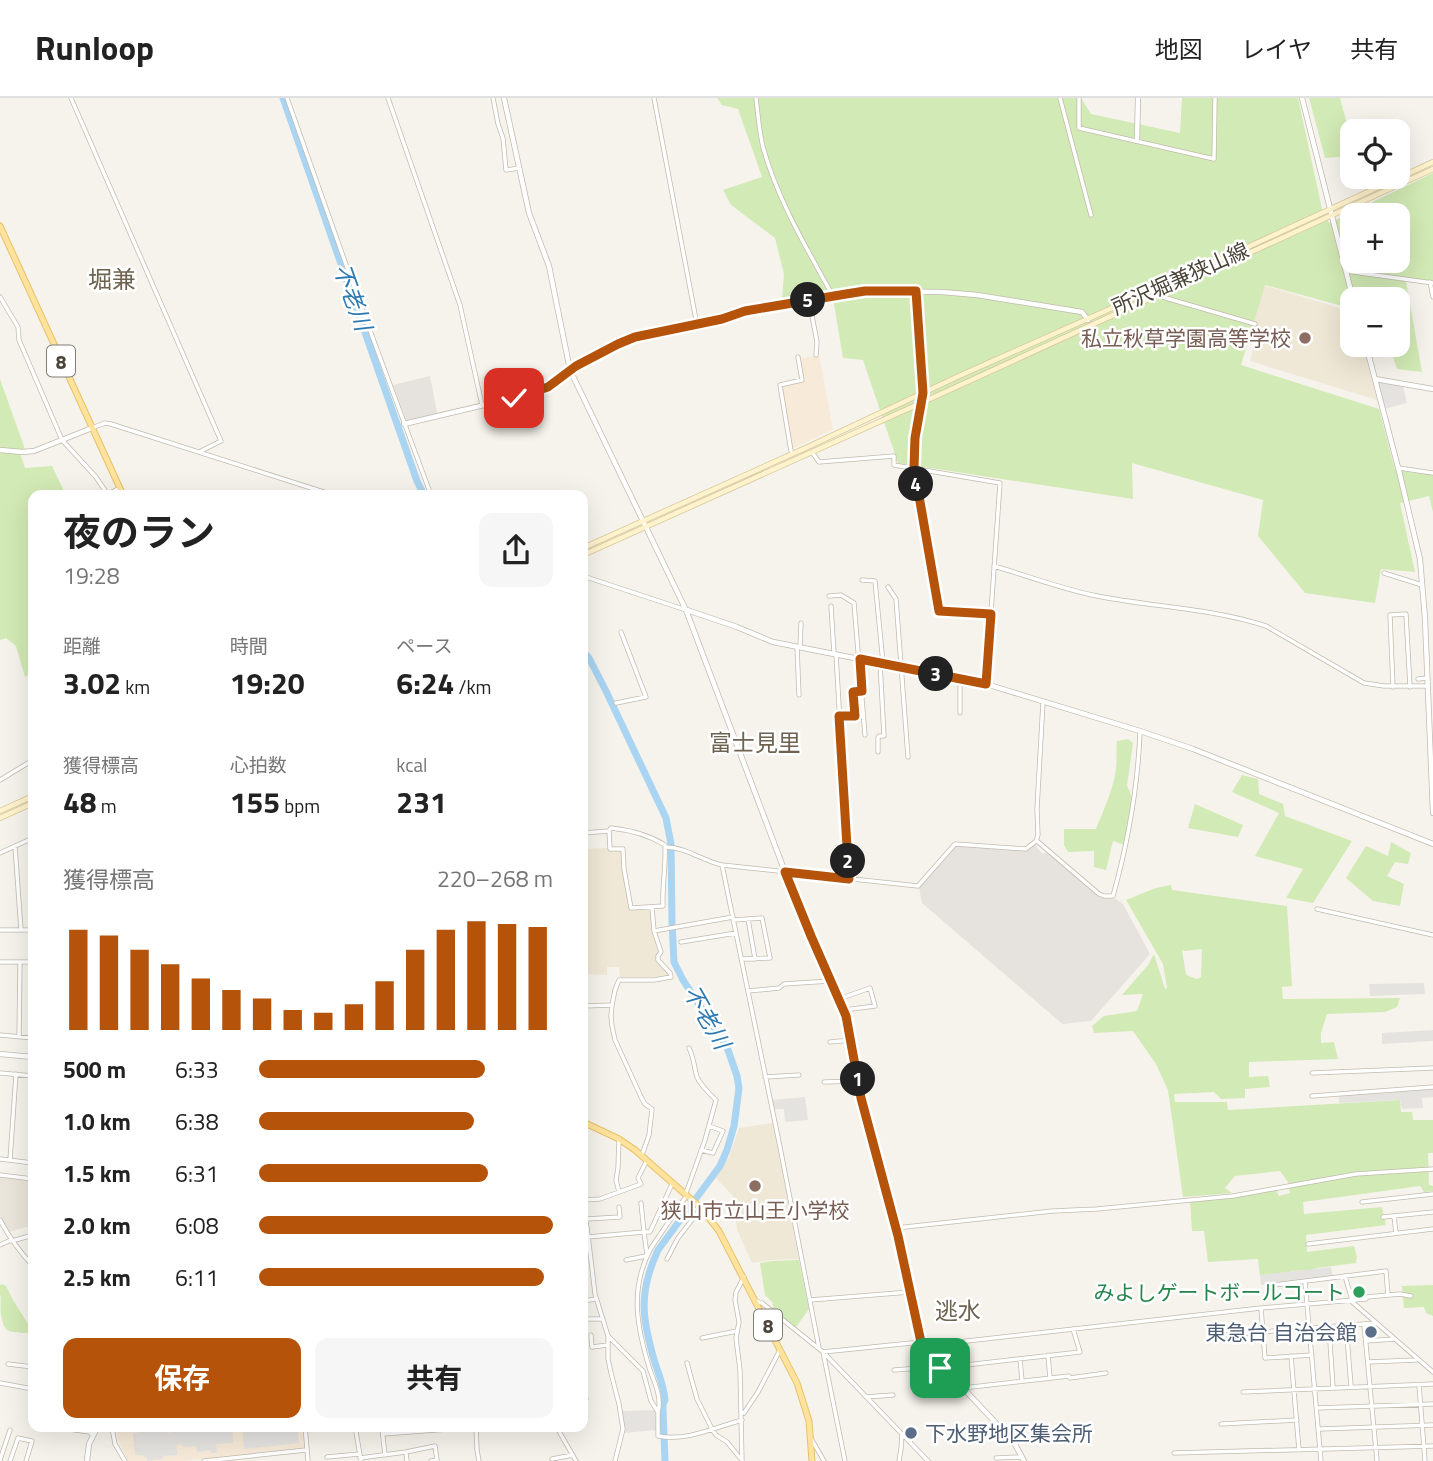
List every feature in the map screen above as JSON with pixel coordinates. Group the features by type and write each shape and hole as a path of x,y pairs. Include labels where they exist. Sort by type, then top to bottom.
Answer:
{"main road":[{"name":"所沢堀兼狭山線","path":"588,552 923,393 1433,162"},
{"name":"所沢堀兼狭山線","path":"588,546 921,403 1433,169"},
{"name":"8","path":"0,226 120,488"},
{"path":"0,811 28,798"},
{"path":"0,818 28,805"},
{"name":"8","path":"588,1124 619,1139 645,1157 695,1202 719,1231 797,1383 809,1421 812,1461"}],"street":[{"path":"71,98 221,441 199,452"},
{"path":"288,98 429,490"},
{"path":"388,98 460,304 482,405"},
{"path":"493,98 503,138 506,170 519,168"},
{"path":"504,98 529,214 549,266 570,370 686,610 785,872 844,1010 858,1081 922,1344 927,1356 1005,1433 1023,1459"},
{"path":"654,98 697,324"},
{"path":"756,98 763,146 775,182 833,296"},
{"path":"1060,98 1091,215"},
{"path":"1079,98 1079,128 1214,159 1215,98"},
{"path":"1137,141 1138,98"},
{"path":"1302,98 1340,247"},
{"path":"1360,273 1432,283 1433,297"},
{"path":"404,424 514,398 548,387 570,370 628,339 745,311 865,291 977,295 1082,312 1088,320"},
{"path":"916,291 923,393 915,438 914,467 939,611 991,614"},
{"path":"1157,295 1255,324"},
{"path":"0,297 16,323 19,340 62,440 103,490"},
{"path":"809,300 817,342 816,355"},
{"path":"791,451 780,384 802,380 797,357"},
{"path":"1369,357 1420,559 1429,654 1427,686 1433,813"},
{"path":"1375,379 1433,388"},
{"path":"0,450 34,451 105,423 317,490"},
{"path":"812,451 819,462 894,456 894,465 1000,483 986,684"},
{"path":"1399,468 1433,473"},
{"path":"116,490 120,488"},
{"path":"994,566 1096,596 1212,612 1266,626 1364,683 1392,687 1427,686"},
{"path":"1384,573 1423,586"},
{"path":"588,578 729,624 773,642 986,684 1140,731 1433,844"},
{"path":"862,580 875,581 884,736 878,738 878,752"},
{"path":"888,587 896,599 908,757"},
{"path":"829,596 841,595 854,603 865,735"},
{"path":"831,606 849,879"},
{"path":"1392,687 1390,615 1406,614 1410,687"},
{"path":"1417,616 1433,619"},
{"path":"799,695 801,623"},
{"path":"1417,628 1425,627"},
{"path":"616,703 646,697 621,632"},
{"path":"1417,641 1426,640"},
{"path":"1418,653 1429,654"},
{"path":"1418,666 1427,665"},
{"path":"1418,679 1427,678"},
{"path":"960,713 961,679"},
{"path":"839,716 855,716 853,692 862,691"},
{"path":"665,847 675,847 722,865 918,886 955,844 1026,849 1036,841 1038,835 1043,702"},
{"path":"1036,841 1099,894 1113,896 1131,819 1140,731"},
{"path":"0,780 28,763"},
{"path":"588,833 615,828 646,836 665,845 663,906 630,907 623,849 610,849 609,831"},
{"path":"0,853 28,840"},
{"path":"15,846 20,930"},
{"path":"722,865 779,1141 818,1348"},
{"path":"588,1200 600,1199 641,1184 638,1178 645,1157 652,1109 642,1099 615,1040 611,1020 618,981 670,978 671,974 658,960 661,952 654,931 653,907"},
{"path":"1317,909 1433,935"},
{"path":"654,931 733,919 762,918 770,958 741,959"},
{"path":"748,919 755,959"},
{"path":"0,930 28,930"},
{"path":"681,942 736,933"},
{"path":"0,962 28,962"},
{"path":"19,1037 20,962"},
{"path":"748,991 779,988 784,984 830,981"},
{"path":"839,999 870,988 875,1006 844,1010"},
{"path":"588,1006 612,1005"},
{"path":"0,1035 28,1038"},
{"path":"830,1042 851,1040"},
{"path":"689,1048 697,1077 716,1100 687,1195 655,1240 647,1255 638,1286 638,1321 641,1342 658,1395 659,1436 694,1435 742,1417 780,1349"},
{"path":"0,1054 28,1057"},
{"path":"1312,1073 1433,1068"},
{"path":"0,1073 28,1075"},
{"path":"10,1160 16,1074"},
{"path":"765,1077 799,1075"},
{"path":"824,1082 858,1081"},
{"path":"1312,1096 1433,1087"},
{"path":"701,1150 713,1153 722,1136 723,1131 709,1126"},
{"path":"619,1139 616,1180 619,1192"},
{"path":"0,1159 28,1162"},
{"path":"895,1228 1233,1196 1356,1174 1433,1169"},
{"path":"0,1175 28,1178"},
{"path":"588,1237 649,1232 673,1182"},
{"path":"1362,1202 1433,1194"},
{"path":"641,1203 647,1255"},
{"path":"588,1219 620,1217 619,1207"},
{"path":"667,1259 678,1237 701,1208"},
{"path":"1383,1217 1433,1212"},
{"path":"1394,1216 1396,1233"},
{"path":"0,1220 12,1241 28,1260"},
{"path":"1308,1244 1433,1229"},
{"path":"0,1245 28,1236"},
{"path":"588,1246 596,1299 608,1336 611,1373 623,1429 615,1461"},
{"path":"625,1261 644,1258 647,1255"},
{"path":"1274,1285 1386,1271 1388,1295"},
{"path":"1345,1276 1351,1300 1433,1373"},
{"path":"742,1460 740,1362 736,1338 739,1322 735,1295 744,1277"},
{"path":"1305,1282 1321,1461"},
{"path":"810,1300 910,1292"},
{"path":"823,1352 1073,1329 1388,1295 1411,1296"},
{"path":"588,1300 596,1299"},
{"path":"756,1301 823,1352 928,1461"},
{"path":"1261,1308 1265,1358 1312,1355"},
{"path":"588,1320 603,1319"},
{"path":"1210,1336 1376,1323"},
{"path":"1364,1324 1377,1461"},
{"path":"1346,1325 1351,1387"},
{"path":"1329,1326 1334,1387"},
{"path":"894,1370 1080,1352 1073,1329"},
{"path":"702,1338 737,1331"},
{"path":"591,1335 592,1347 608,1345"},
{"path":"608,1336 643,1371 651,1401 658,1412"},
{"path":"1366,1340 1395,1339"},
{"path":"823,1352 845,1461"},
{"path":"1048,1355 1050,1378"},
{"path":"1291,1356 1299,1450"},
{"path":"1020,1358 1022,1381"},
{"path":"1368,1362 1418,1360"},
{"path":"687,1363 697,1399 712,1429 742,1460"},
{"path":"8,1364 28,1366"},
{"path":"962,1388 1106,1373"},
{"path":"0,1383 28,1388"},
{"path":"1243,1392 1433,1384"},
{"path":"1419,1385 1425,1461"},
{"path":"866,1397 893,1395"},
{"path":"1317,1408 1433,1404"},
{"path":"1221,1424 1297,1420"},
{"path":"1319,1429 1433,1425"},
{"path":"0,1460 10,1430"},
{"path":"87,1461 89,1444 96,1432"},
{"path":"114,1432 116,1444 125,1461"},
{"path":"304,1432 308,1461"},
{"path":"356,1432 360,1458"},
{"path":"382,1432 385,1455"},
{"path":"476,1432 479,1461"},
{"path":"560,1432 576,1461"},
{"path":"972,1435 1005,1433"},
{"path":"899,1461 902,1434"},
{"path":"10,1461 18,1438 32,1441 26,1461"},
{"path":"812,1440 824,1461"},
{"path":"327,1457 360,1458 435,1446 436,1460 431,1461"},
{"path":"1174,1453 1433,1446"},
{"path":"204,1461 306,1450"},
{"path":"406,1451 407,1461"},
{"path":"552,1459 573,1455"},
{"path":"996,1458 1023,1459"}],"shaded area":[{"name":"私立秋草学園高等学校","path":"1263,285 1340,308 1340,357 1366,357 1377,400 1250,361 1258,332 1251,330"},
{"path":"819,355 833,429 792,449 781,386 804,381 800,359"},
{"path":"430,376 437,413 407,422 393,385"},
{"path":"1379,382 1403,386 1407,403 1384,409 1377,384"},
{"path":"1034,844 1043,854 1047,851 1101,898 1116,899 1123,904 1150,954 1091,1021 1060,1022 922,903 920,886 956,845 1027,851"},
{"path":"609,848 622,851 629,909 651,910 652,932 658,951 656,958 669,977 620,977 619,967 607,967 607,975 588,974 588,849"},
{"path":"1424,983 1425,994 1370,996 1369,984"},
{"path":"1433,1030 1433,1041 1382,1044 1382,1033"},
{"path":"1433,1089 1433,1097 1422,1098 1423,1108 1402,1109 1400,1100 1339,1103 1339,1095"},
{"path":"805,1097 808,1120 785,1122 784,1109 774,1109 771,1100"},
{"name":"狭山市立山王小学校","path":"773,1123 799,1259 752,1263 737,1230 733,1196 715,1177 729,1157 739,1128"},
{"path":"0,1177 28,1180 28,1226 9,1232 0,1215"},
{"path":"1331,1267 1333,1277 1261,1285 1260,1275"},
{"path":"655,1410 656,1430 624,1433 621,1411"},
{"path":"117,1432 303,1432 304,1448 183,1461 128,1461"},
{"path":"232,1432 233,1443 216,1444 217,1453 211,1453 210,1450 197,1452 196,1446 183,1447 182,1444 176,1445 178,1455 163,1456 163,1459 147,1461 142,1455 135,1455 133,1433"},
{"path":"243,1432 298,1432 299,1443 244,1449"}],"green space":[{"path":"717,98 1081,98 1091,114 1180,133 1182,98 1298,98 1322,209 1329,223 1340,218 1340,273 1410,273 1410,203 1371,203 1400,189 1410,189 1410,184 1433,173 1433,285 1406,281 1407,287 1340,287 1340,305 1265,285 1241,365 1379,409 1395,470 1433,475 1433,512 1429,496 1400,503 1415,572 1381,569 1375,603 1305,593 1258,536 1263,500 1132,463 1133,499 898,463 863,360 843,358 832,292 782,299 784,274 775,238 731,205 723,190 762,177 738,109 722,105"},
{"path":"1309,98 1340,98 1346,119 1340,119 1340,157 1325,158"},
{"path":"1410,304 1422,372 1397,369 1393,357 1410,357"},
{"path":"0,379 26,452 19,450 25,468 52,466 64,490 28,490 28,676 25,677 16,646 6,638 0,640"},
{"path":"1128,739 1133,743 1127,786 1132,799 1131,815 1124,845 1113,841 1106,870 1094,867 1094,851 1068,852 1064,845 1064,829 1096,829 1115,777 1117,741"},
{"path":"1242,775 1258,779 1259,794 1283,804 1285,816 1352,841 1313,903 1286,898 1303,869 1255,856 1279,813 1232,792"},
{"path":"1195,804 1243,825 1238,837 1188,828"},
{"path":"1391,842 1411,853 1408,864 1395,862 1387,876 1404,884 1400,906 1373,901 1346,878 1366,846 1388,856"},
{"path":"1171,885 1172,890 1287,906 1292,986 1282,987 1283,999 1400,998 1397,1007 1385,1012 1327,1014 1321,1043 1334,1042 1338,1059 1249,1062 1249,1077 1268,1076 1270,1087 1245,1089 1245,1098 1221,1099 1214,1092 1174,1094 1175,1102 1227,1102 1228,1110 1400,1100 1401,1112 1412,1112 1413,1120 1433,1120 1433,1153 1428,1153 1429,1185 1433,1186 1433,1191 1424,1192 1420,1186 1303,1202 1304,1214 1382,1207 1386,1225 1306,1235 1307,1252 1354,1246 1356,1263 1260,1276 1258,1259 1208,1262 1204,1231 1192,1231 1190,1201 1276,1190 1279,1196 1290,1193 1288,1182 1280,1171 1235,1176 1225,1188 1232,1193 1183,1197 1168,1090 1156,1064 1133,1031 1094,1033 1092,1026 1104,1016 1137,1011 1143,994 1122,995 1154,954 1165,989 1167,988 1163,964 1126,900","holes":["1202,949 1201,977 1197,979 1186,975 1182,950"]},
{"path":"799,1260 809,1309 794,1327 773,1309 773,1303 765,1295 760,1263"},
{"path":"0,1285 6,1286 28,1324 28,1333 12,1332 5,1327"},
{"path":"1433,1285 1433,1316 1426,1313 1424,1307 1404,1308 1402,1286"}],"waterway":[{"name":"不老川","path":"283,98 422,490"},
{"name":"不老川","path":"588,657 666,818 671,844 674,962 727,1047 739,1088 734,1126 720,1166 658,1250 647,1280 645,1319 665,1400 665,1461"}],"place":[{"name":"私立秋草学園高等学校","path":"1305,338"},
{"name":"狭山市立山王小学校","path":"755,1186"},
{"name":"みよしゲートボールコート","path":"1359,1292"},
{"name":"東急台 自治会館","path":"1371,1332"},
{"name":"下水野地区集会所","path":"911,1433"}],"district":[{"name":"堀兼","path":"112,279"},
{"name":"富士見里","path":"755,742"},
{"name":"逃水","path":"958,1310"}],"route":[{"path":"514,398 548,387 576,366 635,337 722,319 745,311 846,294 865,291 916,291 923,393 913,455 939,611 991,614 986,684 860,659 862,691 853,692 855,716 839,716 849,879 785,872 846,1016 861,1098 898,1236 921,1342 927,1356 940,1368"}]}
